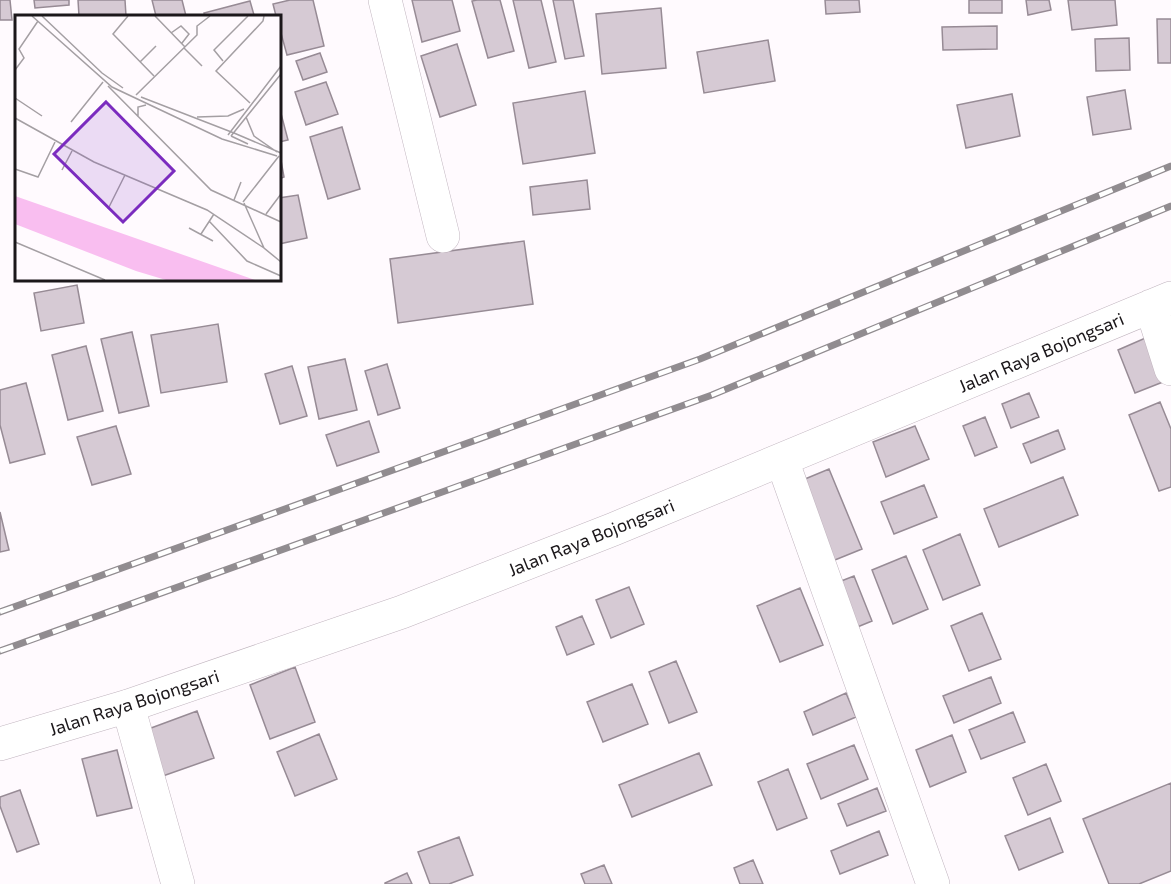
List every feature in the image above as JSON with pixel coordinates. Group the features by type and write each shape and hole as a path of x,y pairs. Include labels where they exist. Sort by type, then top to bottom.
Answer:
{"street":[{"path":"385,0 443,236"},
{"path":"1161,302 1171,369"},
{"name":"Jalan Raya Bojongsari","path":"0,744 128,706 402,612 614,529 1161,302"},
{"path":"782,460 933,884"},
{"path":"128,706 178,884"}],"building":[{"path":"0,0 10,0 12,20 0,20"},
{"path":"34,0 69,0 69,5 35,8"},
{"path":"78,0 125,0 126,15 79,15"},
{"path":"152,0 182,0 186,15 156,15"},
{"path":"290,0 313,0 324,46 287,55 280,30 280,15 276,15 273,4"},
{"path":"412,0 452,0 460,31 422,42"},
{"path":"500,0 514,51 488,58 472,1"},
{"path":"513,0 541,0 556,62 529,68"},
{"path":"553,0 573,0 584,56 565,59"},
{"path":"825,0 859,0 860,12 826,14"},
{"path":"969,0 1002,0 1002,13 969,13"},
{"path":"1026,0 1049,0 1051,10 1028,15"},
{"path":"1068,0 1115,0 1117,25 1072,30"},
{"path":"250,1 254,15 205,15 204,13"},
{"path":"661,8 666,68 602,74 596,14"},
{"path":"1157,19 1171,19 1171,63 1158,63"},
{"path":"997,26 997,49 943,50 942,27"},
{"path":"1129,38 1130,70 1096,71 1095,39"},
{"path":"768,40 775,81 704,93 697,52"},
{"path":"457,44 476,105 440,117 421,56"},
{"path":"320,53 327,72 303,80 296,61"},
{"path":"326,82 338,114 306,125 295,92"},
{"path":"1125,90 1131,129 1093,135 1087,97"},
{"path":"585,91 595,153 523,164 513,103"},
{"path":"1012,94 1020,136 966,148 957,105"},
{"path":"280,110 288,140 280,142"},
{"path":"342,127 360,189 328,199 310,137"},
{"path":"280,155 284,177 280,179"},
{"path":"587,180 590,209 533,215 530,187"},
{"path":"298,195 307,238 280,244 280,198"},
{"path":"524,241 533,304 398,323 390,259"},
{"path":"77,285 84,323 41,331 34,293"},
{"path":"218,324 227,382 161,393 151,335"},
{"path":"132,332 149,406 119,413 101,339"},
{"path":"1150,336 1168,380 1135,393 1118,350"},
{"path":"86,346 103,411 68,420 52,355"},
{"path":"345,359 357,410 319,419 308,367"},
{"path":"387,364 400,408 378,415 365,371"},
{"path":"292,366 307,416 280,424 265,374"},
{"path":"26,383 45,454 10,463 0,425 0,390"},
{"path":"1029,393 1039,417 1011,428 1002,404"},
{"path":"1160,402 1171,429 1171,487 1159,491 1129,415"},
{"path":"985,417 997,447 975,456 963,426"},
{"path":"369,421 379,452 337,466 326,435"},
{"path":"116,426 131,474 92,485 77,437"},
{"path":"915,426 929,459 886,477 873,442"},
{"path":"1058,430 1065,449 1031,463 1023,444"},
{"path":"829,469 862,549 825,564 793,484"},
{"path":"1063,477 1078,515 999,547 984,509"},
{"path":"924,485 937,517 894,534 881,502"},
{"path":"0,512 9,550 0,552"},
{"path":"960,534 980,585 943,600 923,550"},
{"path":"906,556 928,609 893,624 872,570"},
{"path":"854,576 872,621 850,630 831,585"},
{"path":"629,587 644,624 611,638 596,600"},
{"path":"800,588 823,645 780,662 757,606"},
{"path":"982,613 1001,659 969,671 951,626"},
{"path":"582,616 594,644 567,655 556,627"},
{"path":"676,661 697,712 669,723 649,672"},
{"path":"295,667 315,722 270,739 250,685"},
{"path":"991,677 1001,703 954,723 943,696"},
{"path":"632,684 648,724 603,742 587,702"},
{"path":"846,693 856,717 813,735 804,712"},
{"path":"197,711 214,758 160,777 143,731"},
{"path":"1013,712 1025,742 981,759 969,730"},
{"path":"319,734 337,779 295,796 277,752"},
{"path":"952,735 966,772 930,787 916,750"},
{"path":"854,745 868,779 821,799 807,764"},
{"path":"117,750 132,808 97,816 82,759"},
{"path":"699,753 712,785 632,817 619,785"},
{"path":"1046,764 1061,801 1028,815 1013,778"},
{"path":"788,769 807,818 777,830 758,782"},
{"path":"1171,783 1171,871 1139,884 1109,884 1083,819"},
{"path":"877,788 886,811 847,826 838,804"},
{"path":"20,790 39,844 17,852 0,806 0,797"},
{"path":"1050,818 1063,852 1019,870 1005,836"},
{"path":"879,831 888,855 840,874 831,851"},
{"path":"459,837 473,875 449,884 430,884 418,852"},
{"path":"753,860 763,884 740,884 734,868"},
{"path":"604,865 612,884 585,884 581,874"},
{"path":"407,873 412,884 385,884 385,883"}],"railway":[{"path":"0,612 700,359 1171,166"},
{"path":"0,651 712,395 1171,206"}]}
